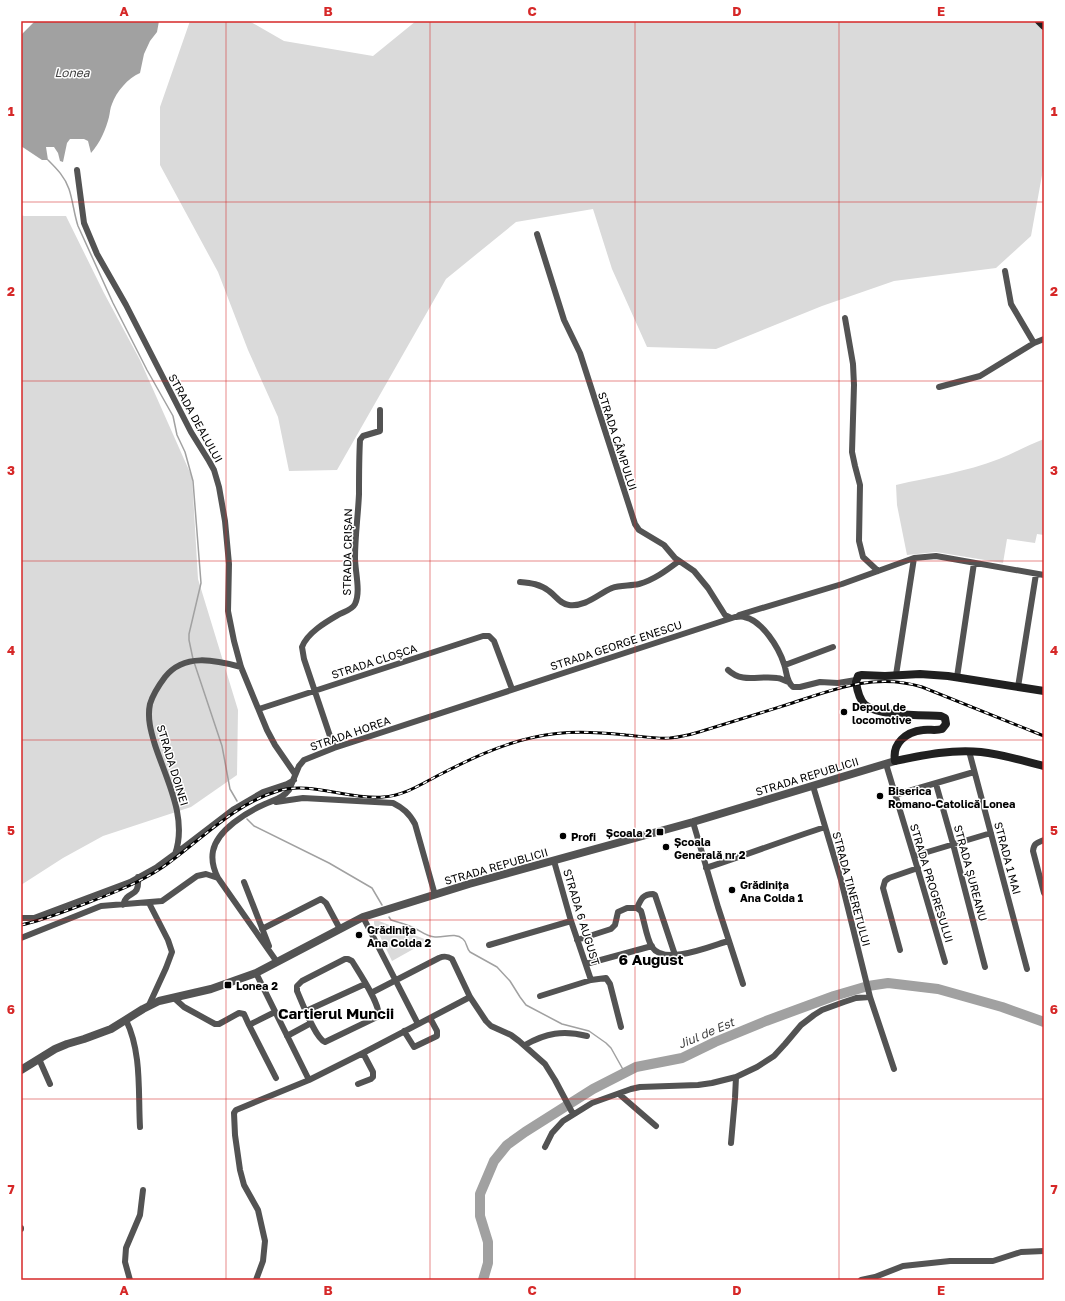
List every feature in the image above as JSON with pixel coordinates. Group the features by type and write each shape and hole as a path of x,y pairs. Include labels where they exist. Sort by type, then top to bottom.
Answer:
{"main road":[{"path":"1039,21 1044,26"},
{"path":"896,761 895,750 901,739 917,731 942,730 946,724 945,718 941,716 887,712 870,708 863,703 857,686 856,680 858,676 928,674 957,677 1044,691"},
{"name":"STRADA REPUBLICII","path":"896,761 937,752 968,751 1005,756 1044,766"}],"street":[{"name":"STRADA DEALULUI","path":"76,170 84,222 97,254 126,305 191,432 214,470 219,487 225,520 229,564 228,598 230,624 241,667 267,730 295,777"},
{"name":"STRADA CÂMPULUI","path":"537,234 562,312 580,353 634,524 639,530 664,545 679,561 687,565 698,574 725,615 730,618"},
{"path":"1005,271 1010,304 1034,342"},
{"path":"845,318 854,378 855,401 852,452 860,485 859,541 863,557 878,571"},
{"path":"938,387 980,376 1034,342 1044,339"},
{"name":"STRADA CRIȘAN","path":"334,748 304,659 302,647 307,638 318,629 336,616 353,607 356,603 355,560 359,496 360,440 364,436 380,432 380,410"},
{"name":"STRADA GEORGE ENESCU","path":"512,689 730,618 842,584 911,559 936,556 1044,575"},
{"path":"896,675 911,559"},
{"path":"520,582 538,585 550,592 560,602 569,605 578,605 587,602 611,589 641,583 656,577 679,561"},
{"path":"957,677 974,563"},
{"path":"1018,687 1036,574"},
{"path":"730,618 745,617 758,624 776,646 785,665 789,682 796,688 820,682 838,683 856,680"},
{"name":"STRADA CLOȘCA","path":"259,709 483,636 492,637 512,689"},
{"path":"785,665 833,647"},
{"name":"STRADA DOINEI","path":"175,854 179,828 178,814 150,731 149,711 153,696 166,676 174,669 194,660 208,660 241,667"},
{"path":"728,670 740,678 778,678 789,682"},
{"name":"STRADA HOREA","path":"218,878 213,863 213,851 220,836 247,813 282,798 287,794 299,766 304,760 334,748 512,689"},
{"name":"STRADA 1 MAI","path":"968,751 1027,969"},
{"name":"STRADA REPUBLICII","path":"21,1070 67,1044 111,1029 149,1005 159,1001 211,990 256,973 275,958 364,917 435,895 693,822 896,761"},
{"name":"STRADA PROGRESULUI","path":"886,764 945,962"},
{"path":"895,795 974,772"},
{"path":"21,918 34,918 130,882 157,867 234,809 263,792 295,777"},
{"name":"STRADA ȘUREANU","path":"936,784 986,967"},
{"name":"STRADA TINERETULUI","path":"813,786 842,887 870,995 894,1069"},
{"path":"265,804 303,798 393,804 403,808 410,815 415,824 435,895"},
{"path":"693,822 728,940 743,984"},
{"path":"706,868 743,857 780,842 825,828"},
{"path":"914,856 991,833"},
{"path":"1044,840 1036,843 1033,851 1044,893"},
{"name":"STRADA 6 AUGUST","path":"554,861 571,921 591,980"},
{"path":"900,950 883,888 884,883 889,878 918,868"},
{"path":"21,938 101,906 162,902 197,876 206,874 218,878 275,958"},
{"path":"123,905 125,898 135,893 139,888 138,877"},
{"path":"244,882 275,958"},
{"path":"637,908 641,898 644,895 654,895 675,955"},
{"path":"262,929 321,899 326,903 340,929"},
{"path":"149,903 168,940 172,952 149,1005"},
{"path":"577,940 611,929 615,925 618,912 627,908 637,908 641,911 652,946 659,953 675,955 728,940"},
{"path":"364,917 418,1024"},
{"path":"489,945 571,921"},
{"path":"586,964 652,946"},
{"path":"371,993 439,958 444,956 452,959 470,997 486,1022 491,1026 511,1035 525,1045 545,1064 574,1114"},
{"path":"345,959 348,959 352,961 365,984 371,993 379,1013 378,1017 325,1042 320,1039 311,1023 297,991 298,983 345,959"},
{"path":"256,973 309,1080"},
{"path":"540,996 591,980 601,978 608,980 621,1027"},
{"path":"306,1011 365,984"},
{"path":"545,1147 556,1128 574,1114 600,1100 640,1086 698,1085 736,1077 757,1067 774,1056 807,1019 844,1002 870,995"},
{"path":"256,1280 263,1261 266,1241 258,1210 244,1185 240,1170 235,1135 234,1112 242,1107 309,1080 470,997"},
{"path":"174,998 184,1007 215,1024 219,1024 239,1013 244,1014 276,1078"},
{"path":"249,1025 275,1012"},
{"path":"404,1031 414,1046 437,1036 437,1031 430,1018"},
{"path":"126,1020 134,1038 138,1071 140,1127"},
{"path":"288,1036 311,1023"},
{"path":"525,1045 538,1038 557,1033 573,1032 587,1036"},
{"path":"358,1084 373,1077 373,1072 363,1053"},
{"path":"39,1059 50,1084"},
{"path":"731,1143 736,1098 736,1077"},
{"path":"619,1094 656,1126"},
{"path":"130,1280 125,1262 126,1248 140,1214 143,1190"},
{"path":"861,1280 875,1277 903,1266 950,1261 993,1261 1021,1252 1044,1251"}],"shaded area":[{"path":"190,21 249,21 284,41 373,56 416,21 1044,21 1044,164 1031,236 996,268 894,281 822,306 716,349 647,347 612,269 593,209 516,222 446,279 337,470 289,471 278,417 248,350 218,272 160,165 160,107"},
{"path":"21,215 66,216 104,293 140,360 192,477 198,579 238,710 237,775 191,807 103,836 63,858 21,885"},
{"path":"1044,439 1044,535 1037,534 1035,543 1007,539 1003,563 936,552 907,555 897,505 896,485 986,464"},
{"path":"374,921 379,921 427,940 426,942 392,961 374,924"}],"water":[{"name":"Lonea","path":"35,21 159,21 157,32 150,41 144,54 140,73 127,82 116,95 111,106 106,126 97,145 91,153 88,141 84,139 70,139 67,143 63,162 60,161 58,153 54,147 46,147 48,160 42,160 21,146 21,35"}],"waterway":[{"path":"48,160 60,173 67,185 78,226 113,303 147,370 173,416 177,435 185,452 193,481 201,583 189,634 193,659"},
{"path":"194,662 222,746 230,789 237,801"},
{"path":"247,819 254,826 329,863 372,888 382,905"},
{"path":"389,917 391,920 412,927 432,937 460,937 463,939 470,952 497,967 510,981 526,1005 562,1024 589,1031 606,1043 611,1048 625,1073"},
{"name":"Jiul de Est","path":"483,1280 488,1263 488,1242 480,1216 480,1194 494,1161 507,1145 525,1132 593,1089 636,1067 682,1058 715,1042 766,1021 834,996 868,986 888,983 938,989 1002,1007 1044,1022"}],"railway":[{"path":"21,925 46,918 87,903 145,878 177,857 232,814 262,797 278,791 303,788 370,797 397,795 411,790 461,764 497,748 522,740 546,735 580,732 659,738 677,737 699,732 837,689 870,682 887,681 922,687 1044,736"}],"place":[{"name":"Depoul de locomotive","path":"844,712"},
{"name":"Biserica Romano-Catolică Lonea","path":"880,796"},
{"name":"Școala 2","path":"660,832"},
{"name":"Profi","path":"563,836"},
{"name":"Școala Generală nr 2","path":"666,847"},
{"name":"Grădinița Ana Colda 1","path":"732,890"},
{"name":"Grădinița Ana Colda 2","path":"359,935"},
{"name":"Lonea 2","path":"228,985"}],"district":[{"name":"6 August","path":"651,959"},
{"name":"Cartierul Muncii","path":"336,1013"}]}
